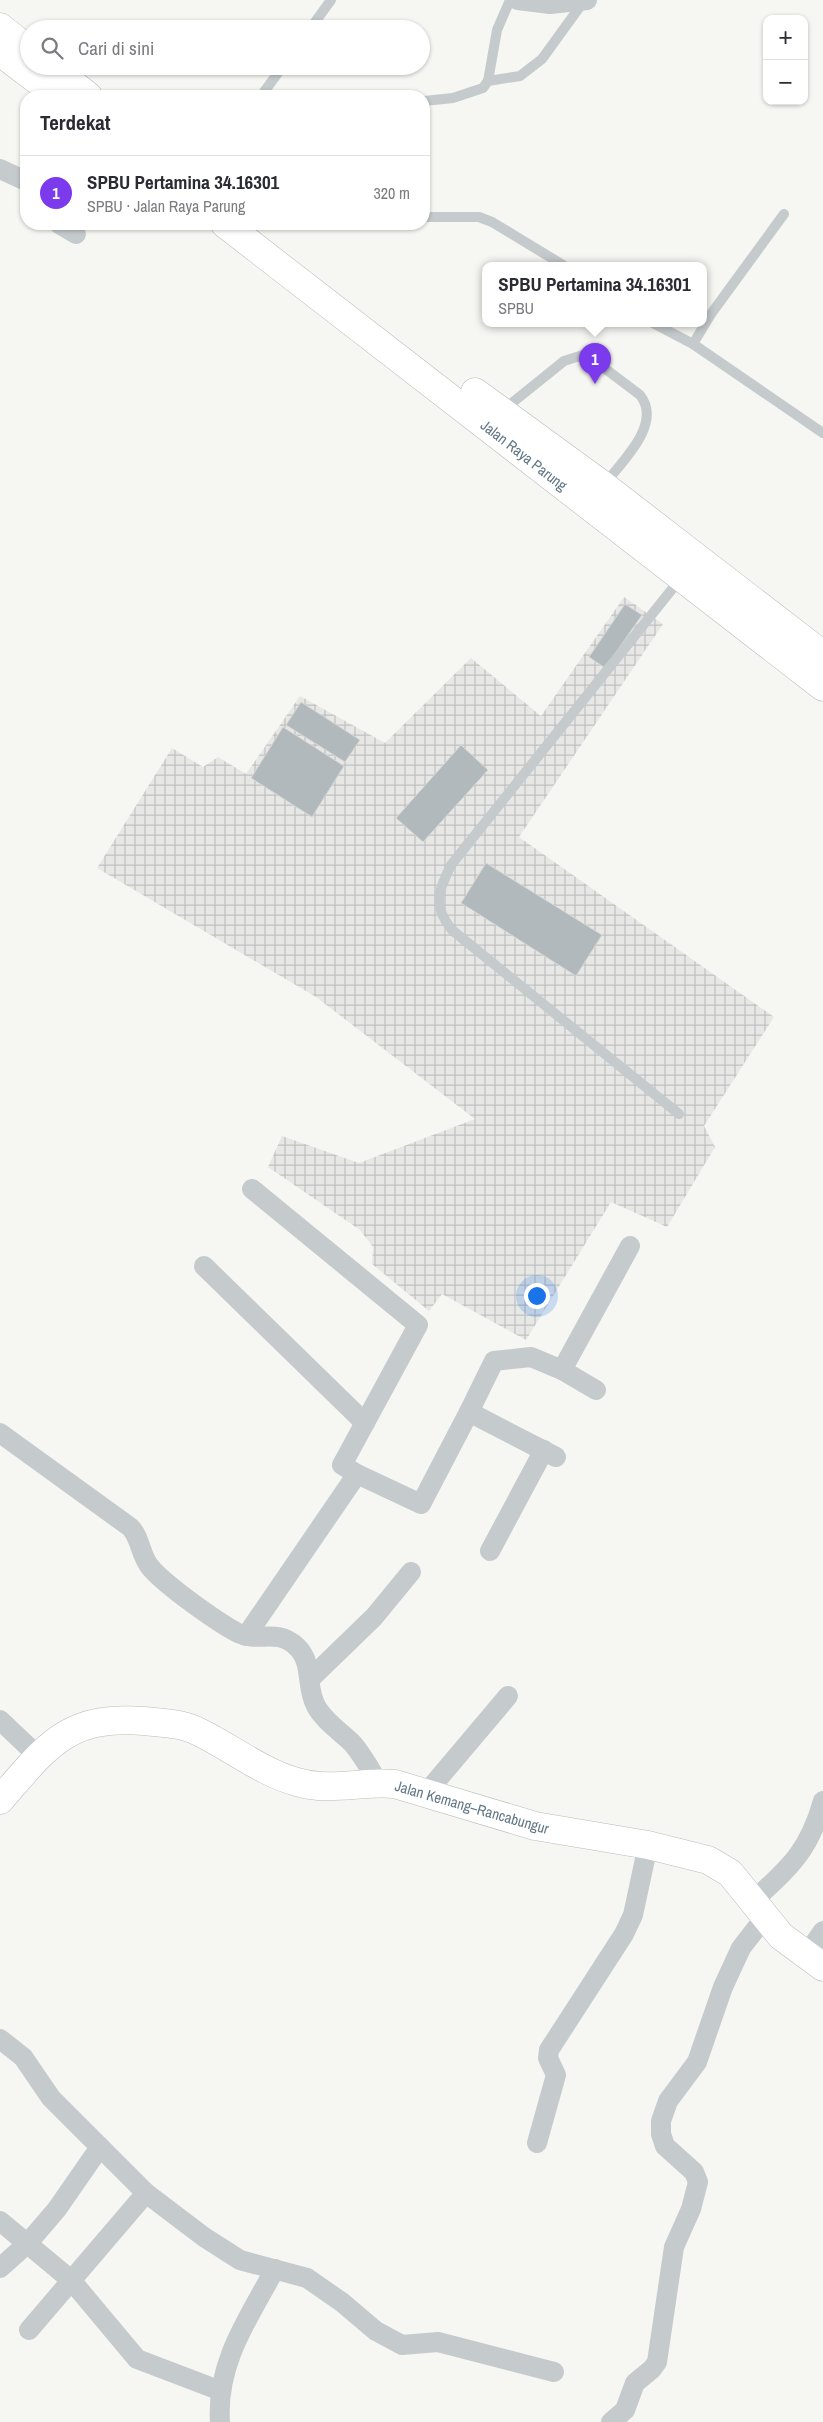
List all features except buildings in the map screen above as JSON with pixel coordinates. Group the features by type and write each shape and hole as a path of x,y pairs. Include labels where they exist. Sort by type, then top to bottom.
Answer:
{"main road":[{"path":"0,27 20,43"},
{"path":"0,52 20,67"},
{"path":"30,75 50,90"},
{"path":"61,75 80,90"},
{"name":"Jalan Raya Parung","path":"233,230 495,420 604,486 823,655"},
{"name":"Jalan Raya Parung","path":"259,230 495,420 680,578 823,687"},
{"name":"Jalan Kemang–Rancabungur","path":"0,1800 38,1756 74,1729 94,1722 121,1719 175,1724 191,1728 266,1770 297,1783 330,1787 378,1782 403,1785 535,1826 648,1845 715,1864 730,1873 781,1936 815,1961"}],"street":[{"path":"518,0 550,4 585,0"},
{"path":"0,169 20,178"},
{"path":"252,1190 418,1325 342,1465 356,1474 421,1504 494,1361 531,1357 562,1370 596,1390"},
{"path":"562,1370 630,1246"},
{"path":"204,1266 365,1423"},
{"path":"469,1412 550,1453 490,1551"},
{"path":"0,1433 130,1527 138,1539 147,1563 156,1573 192,1602 246,1636 277,1635 290,1641 303,1653 317,1708 364,1757 378,1782"},
{"path":"246,1636 356,1474"},
{"path":"310,1679 374,1617 411,1572"},
{"path":"427,1792 508,1696"},
{"path":"0,1720 38,1756"},
{"path":"611,2422 625,2410 635,2383 652,2369 657,2362 674,2247 691,2209 698,2182 694,2172 665,2146 661,2134 661,2121 668,2101 697,2062 722,1987 759,1909 785,1872 802,1852 810,1838 823,1801"},
{"path":"537,2143 556,2075 548,2058 549,2050 624,1934 636,1903 648,1845"},
{"path":"815,1961 823,1931"},
{"path":"0,2039 23,2057 51,2098 146,2193 204,2238 240,2260 308,2278 343,2303 376,2332 402,2345 438,2342 554,2372"},
{"path":"0,2268 28,2243 57,2209 100,2147"},
{"path":"29,2330 146,2193"},
{"path":"0,2221 71,2280 138,2360 220,2391"},
{"path":"220,2422 220,2391 223,2372 239,2334 275,2269"}],"lane":[{"path":"317,20 331,0"},
{"path":"430,100 453,98 474,92 482,88 488,81 497,30 510,0"},
{"path":"488,81 520,76 542,59 585,0"},
{"path":"265,90 276,75"},
{"path":"707,319 784,214"},
{"path":"430,217 479,217 492,222 558,262"},
{"path":"661,327 693,344 823,434"},
{"path":"693,344 703,327"},
{"path":"495,420 564,361 583,354 591,358 640,395 646,403 648,413 647,423 640,436 604,486"},
{"path":"679,1114 452,930 440,916 438,901 442,884 451,866 680,578"}],"shaded area":[{"path":"624,597 663,624 519,837 774,1017 704,1126 715,1147 667,1227 611,1202 526,1340 442,1294 429,1311 372,1264 373,1247 360,1230 268,1167 282,1136 359,1163 475,1119 316,997 97,868 172,748 203,767 218,757 246,774 300,696 385,743 471,658 541,716"}],"place":[{"name":"SPBU Pertamina 34.16301","path":"595,384"}]}
